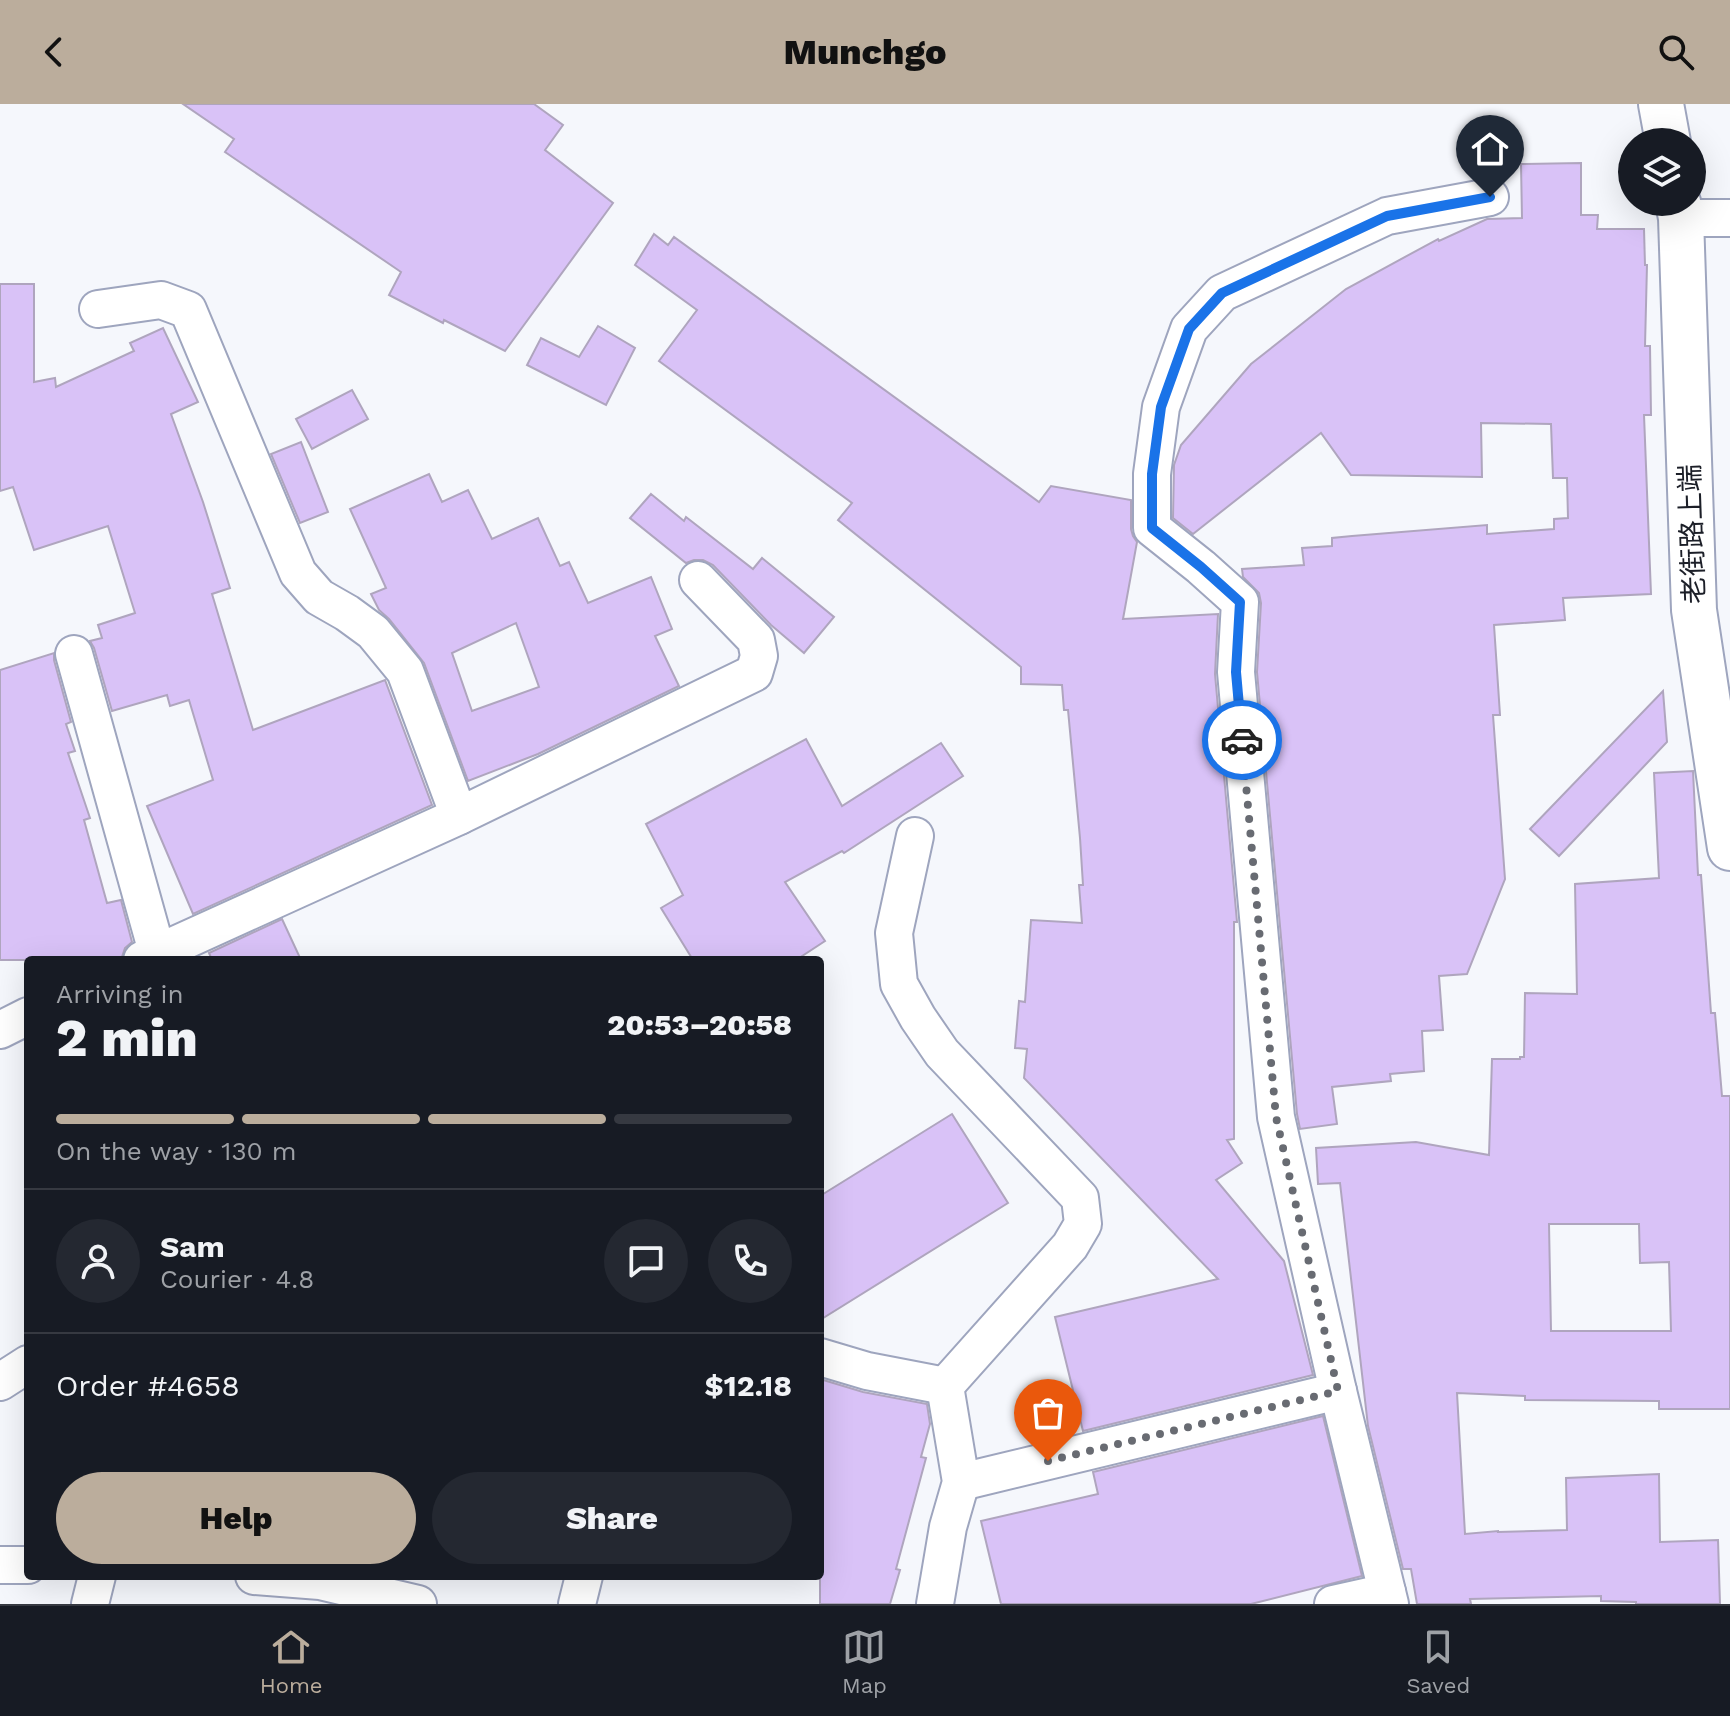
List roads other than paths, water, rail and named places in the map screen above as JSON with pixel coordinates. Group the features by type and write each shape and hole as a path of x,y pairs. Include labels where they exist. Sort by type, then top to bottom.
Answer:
{"main road":[{"path":"1661,104 1665,128"},
{"name":"老街路上端","path":"1680,216 1694,610 1730,848"}],"street":[{"path":"1333,1604 1389,1598 1276,1117 1236,672 1240,602 1152,528 1152,474 1161,407 1189,329 1222,293 1387,216 1490,197"},
{"path":"1706,214 1730,218"},
{"path":"98,309 161,300 188,310 298,573 319,597 373,632 405,671 459,816"},
{"path":"74,654 150,956 459,816 754,673 759,656 756,640 698,580"},
{"path":"915,836 894,933 899,984 942,1053 1080,1198 1083,1224 1070,1246 945,1386"},
{"path":"0,1030 24,1018"},
{"path":"824,1358 867,1371 945,1386"},
{"path":"0,1382 24,1367"},
{"path":"935,1604 948,1527 961,1482 945,1386"},
{"path":"961,1482 1338,1391"},
{"path":"0,1565 24,1565"},
{"path":"90,1604 96,1580"},
{"path":"307,1580 418,1604"},
{"path":"577,1604 583,1580"}]}
